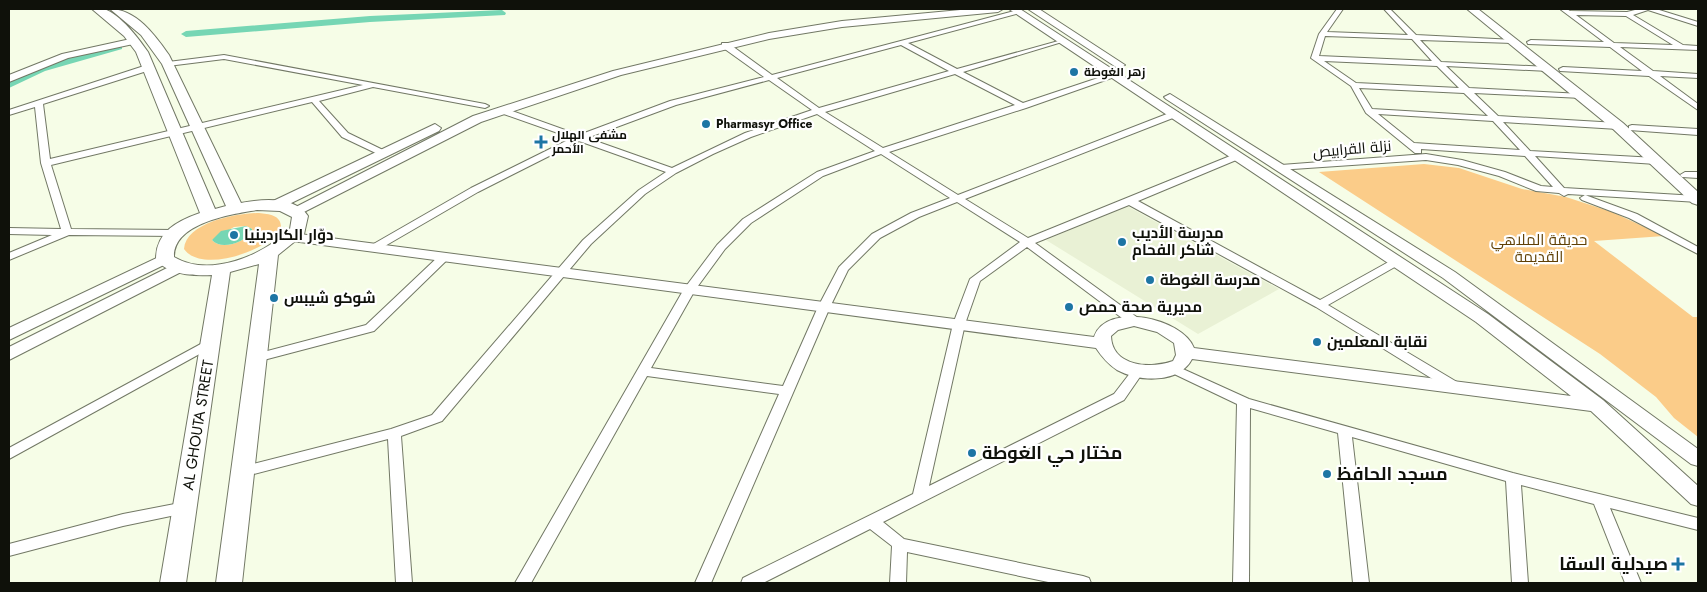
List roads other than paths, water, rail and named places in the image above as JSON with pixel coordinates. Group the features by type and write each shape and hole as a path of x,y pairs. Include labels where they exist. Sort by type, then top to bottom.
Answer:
{"main road":[{"path":"97,9 118,23 135,41 176,132 209,215"},
{"path":"115,9 132,19 150,35 168,64 235,207"},
{"path":"276,205 382,153 485,106 614,68 722,40 793,26 911,9"},
{"path":"295,211 477,119 617,73 725,45 842,24 998,9"},
{"path":"1472,9 1582,96 1692,175 1698,195"},
{"path":"1485,9 1531,42 1563,69 1625,127 1656,161 1698,195"},
{"path":"1025,10 1060,41 1116,75 1482,318 1596,405 1698,498"},
{"path":"1025,10 1281,168 1449,276 1698,459"},
{"path":"276,205 295,211 300,216 301,223 292,237 269,253 222,268 191,269 172,263 163,251 166,242 175,233 209,215 235,207 276,205"},
{"path":"292,237 1101,343"},
{"path":"229,583 269,253"},
{"path":"9,335 172,263"},
{"path":"9,354 172,263"},
{"name":"AL GHOUTA STREET","path":"173,583 222,268"},
{"path":"1134,321 1146,322 1170,331 1184,345 1186,353 1180,365 1174,369 1157,372 1138,371 1113,359 1101,343 1102,336 1113,325 1134,321"},
{"path":"1186,353 1596,405"}],"street":[{"path":"1315,58 1322,34 1340,9"},
{"path":"1388,9 1439,64 1495,118 1562,192 1598,202 1633,216 1698,251"},
{"path":"1563,9 1654,73 1698,108"},
{"path":"1571,13 1627,14 1648,9 1698,24"},
{"path":"374,248 428,213 471,190 579,138 673,103 1025,10"},
{"path":"1627,14 1682,47"},
{"path":"1322,34 1513,41"},
{"path":"9,79 65,56 135,41"},
{"path":"242,472 394,433 437,418 587,242 642,192 674,171 710,152 748,135 818,111 1060,41"},
{"path":"900,42 1023,106"},
{"path":"1531,42 1698,48"},
{"path":"725,45 818,111 1027,242 1134,321"},
{"path":"168,64 224,56 370,86 485,106"},
{"path":"1315,58 1549,69"},
{"path":"1315,58 1354,84 1370,111 1426,157"},
{"path":"9,113 147,68"},
{"path":"1563,69 1698,76"},
{"path":"523,583 690,289 721,247 747,221 820,174 882,151 1116,75"},
{"path":"1354,84 1582,96"},
{"path":"46,163 370,86"},
{"path":"314,100 344,135 382,153"},
{"path":"39,103 46,163 67,232"},
{"path":"501,110 674,171"},
{"path":"1370,111 1698,132"},
{"path":"703,583 824,307 843,269 876,236 915,215 1175,114"},
{"path":"1412,146 1656,161"},
{"path":"919,500 959,324 975,279 1027,242 1238,156"},
{"name":"نزلة القرابيص","path":"1281,168 1426,157 1459,162 1502,174 1539,189 1562,192"},
{"path":"1562,192 1698,195"},
{"path":"1130,201 1320,305 1459,389"},
{"path":"9,231 175,233"},
{"path":"9,257 67,232"},
{"path":"256,358 370,328 444,257"},
{"path":"1320,305 1396,262"},
{"path":"9,454 210,343"},
{"path":"1174,369 1244,402 1513,478 1698,524"},
{"path":"644,371 787,390"},
{"path":"749,583 919,500 1119,397 1138,371"},
{"path":"1241,583 1244,402"},
{"path":"1344,430 1361,583"},
{"path":"394,433 404,583"},
{"path":"1513,478 1520,583"},
{"path":"1600,500 1633,583"},
{"path":"9,550 123,520 185,508"},
{"path":"872,522 900,544 1073,582"},
{"path":"898,583 900,544"}],"waterway":[{"path":"186,34 370,19 502,13"},
{"path":"9,85 41,69 119,47"}],"place":[{"name":"زهر الغوطة","path":"1074,72"},
{"name":"Pharmasyr Office","path":"706,124"},
{"name":"مشفى الهلال الأحمر","path":"541,142"},
{"name":"دوّار الكاردينيا","path":"234,235"},
{"name":"مدرسة الأديب شاكر الفحام","path":"1122,242"},
{"name":"مدرسة الغوطة","path":"1150,280"},
{"name":"شوكو شيبس","path":"274,298"},
{"name":"مديرية صحة حمص","path":"1069,307"},
{"name":"نقابة المعلمين","path":"1317,342"},
{"name":"مختار حي الغوطة","path":"972,453"},
{"name":"مسجد الحافظ","path":"1327,474"},
{"name":"صيدلية السقا","path":"1678,564"}],"park label":[{"name":"حديقة الملاهي القديمة","path":"1539,248"}]}
